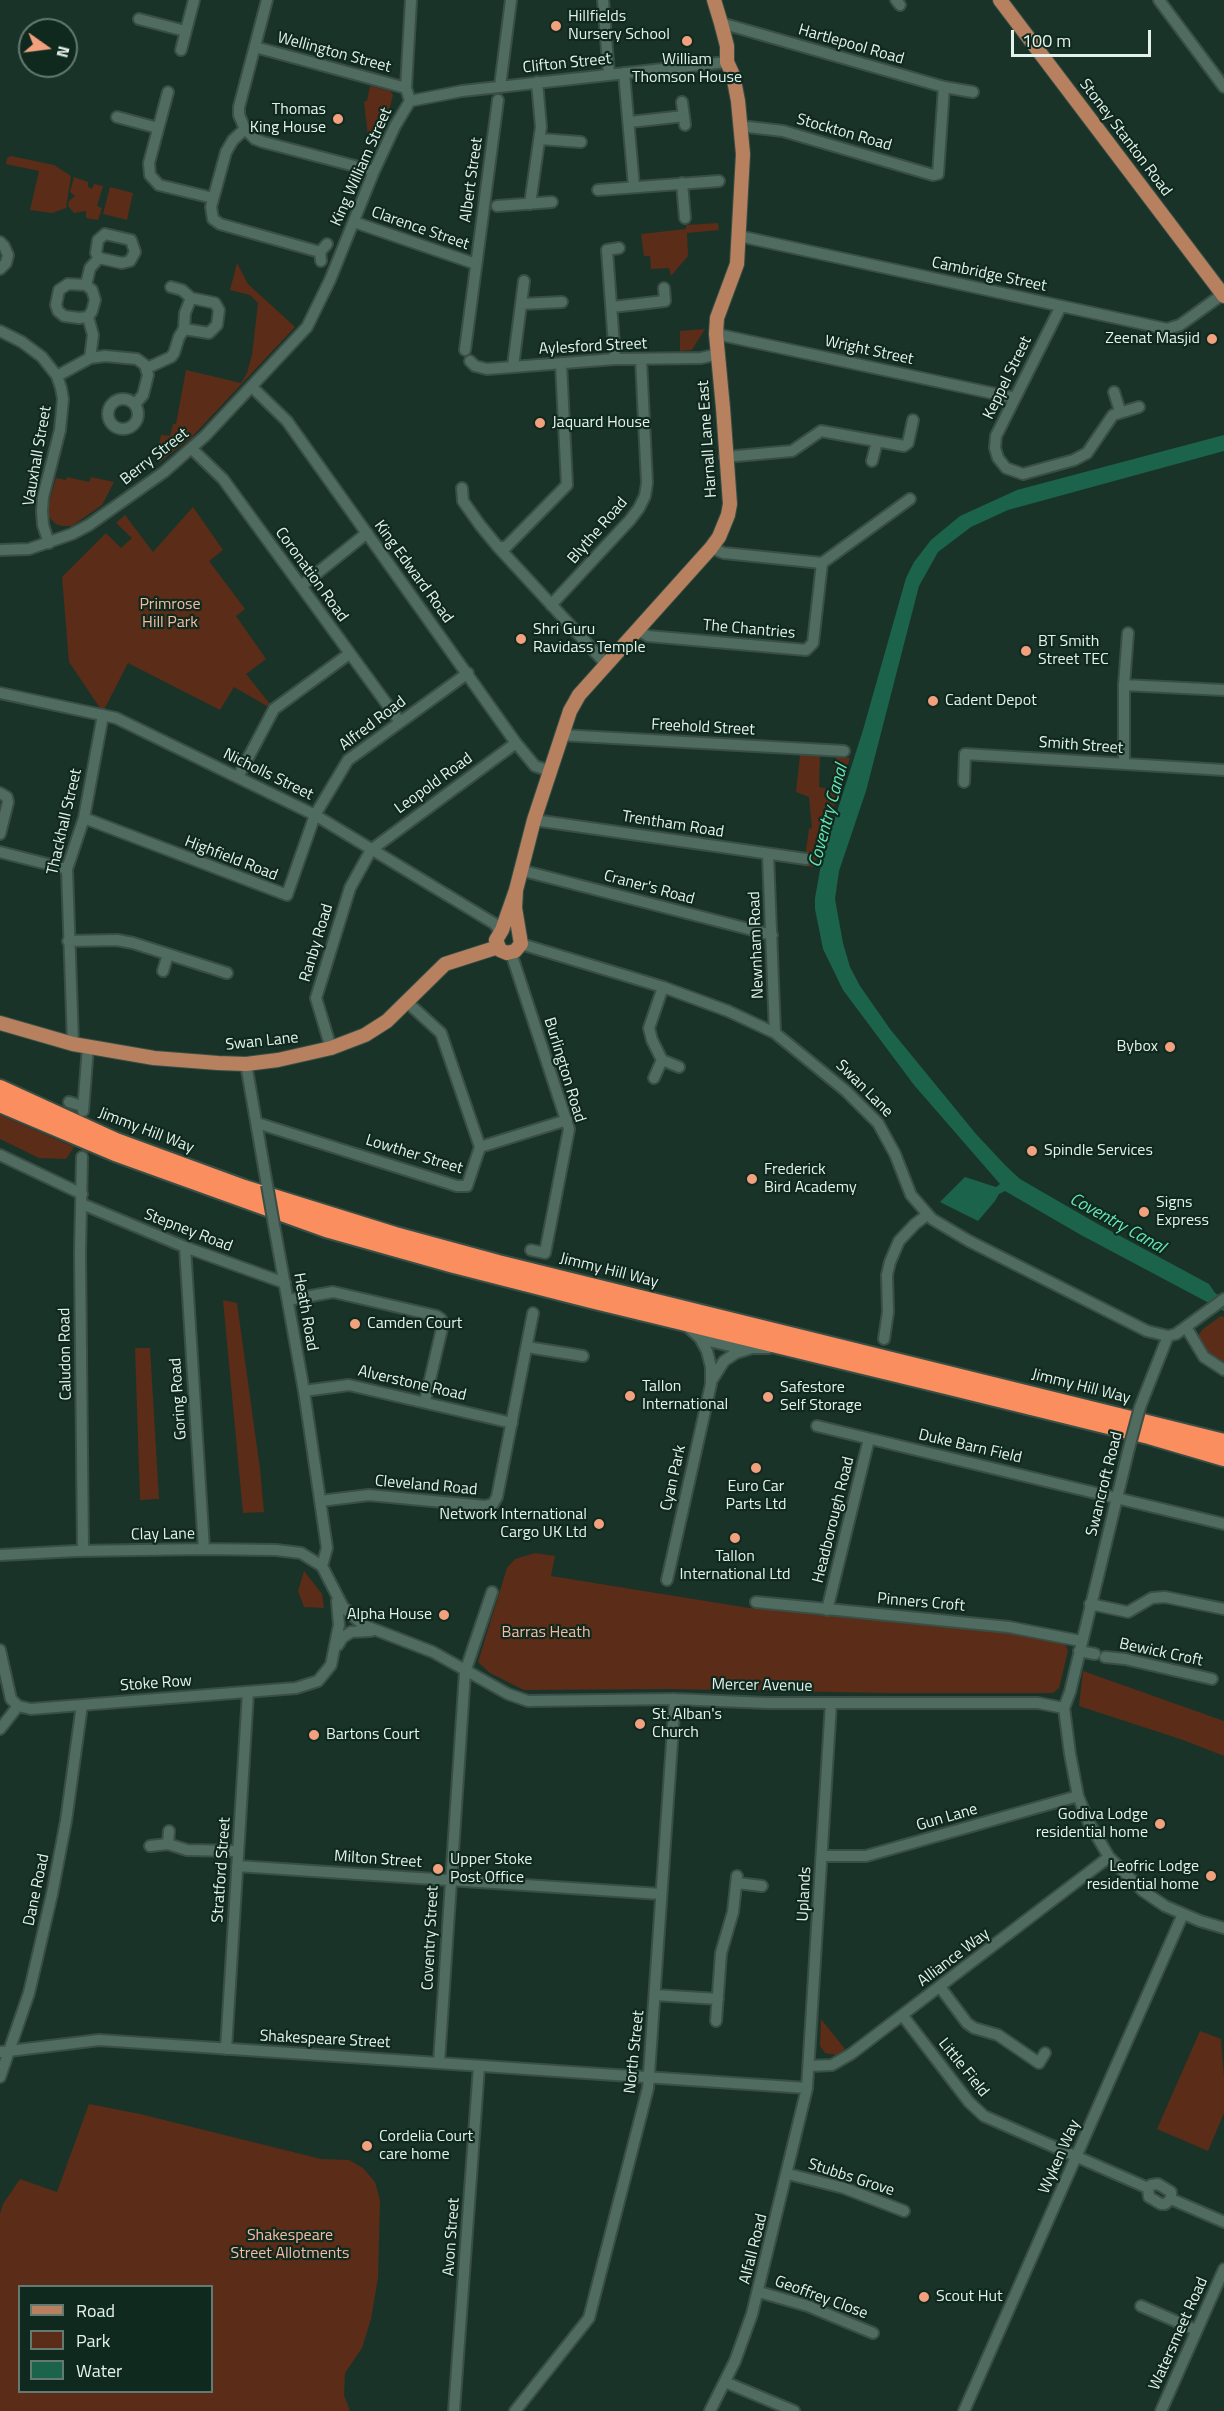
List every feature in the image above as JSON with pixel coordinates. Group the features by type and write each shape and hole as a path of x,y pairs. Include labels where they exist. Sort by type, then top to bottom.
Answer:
{"highway":[{"name":"Jimmy Hill Way","path":"0,1088 116,1141 254,1191 395,1235 509,1266 1224,1442"},
{"name":"Jimmy Hill Way","path":"0,1104 115,1153 327,1229 454,1265 681,1323 1149,1436 1224,1458"}],"main road":[{"name":"Harnall Lane East","path":"498,946 496,940 516,890 534,820 561,735 579,695 711,548 719,537 728,515 730,504 716,334 717,318 738,264 743,154 738,101 733,75 727,62 727,46 714,0"},
{"name":"Stoney Stanton Road","path":"1000,0 1223,295"},
{"name":"Harnall Lane East","path":"516,890 516,943"},
{"path":"498,946 504,952 516,943 510,928 501,931"},
{"name":"Swan Lane","path":"0,1023 73,1044 186,1062 246,1064 287,1058 331,1048 376,1028 407,1002 445,964 498,946"}],"street":[{"path":"181,50 194,0"},
{"path":"267,0 239,107 239,116 245,129 255,139 263,142 374,171"},
{"name":"King William Street","path":"298,337 313,318 374,171 395,126 410,101 406,88 411,0"},
{"path":"500,86 511,0"},
{"path":"603,0 609,75"},
{"path":"1159,0 1224,87"},
{"path":"139,19 185,31"},
{"name":"Hartlepool Road","path":"721,22 944,87 973,93"},
{"name":"Wellington Street","path":"255,47 406,88"},
{"name":"Clifton Street","path":"410,101 500,86 727,62"},
{"path":"624,73 634,187"},
{"path":"530,204 540,139 537,82"},
{"name":"Stockton Road","path":"740,126 783,131 933,175 938,174 944,87"},
{"path":"168,92 149,164 149,172 153,180 162,186 213,198"},
{"name":"Albert Street","path":"465,345 498,100"},
{"path":"630,122 684,120 682,102"},
{"path":"117,117 158,128"},
{"path":"245,129 227,149 213,198 211,212 213,219 220,224 323,252"},
{"path":"540,139 581,142"},
{"path":"598,190 719,181"},
{"path":"682,183 685,218"},
{"path":"497,206 552,202"},
{"name":"Clarence Street","path":"354,222 476,264"},
{"name":"Cambridge Street","path":"739,236 1167,329 1179,325 1223,295"},
{"path":"0,242 8,255 6,263 0,269"},
{"path":"615,359 607,250 619,248"},
{"path":"86,285 90,268 99,258"},
{"path":"513,366 524,281"},
{"path":"88,317 64,316 58,311 56,305 59,290 64,285 86,285 95,296 92,311 88,317 93,335 90,358"},
{"path":"171,287 182,290 190,298 215,303 219,310 217,325 209,333 184,329"},
{"path":"612,307 665,301 664,288"},
{"path":"147,368 171,357 184,329 185,313 190,298"},
{"path":"521,304 562,302"},
{"name":"Keppel Street","path":"1061,306 996,436 995,448 998,458 1006,468 1023,474 1082,457 1113,415 1120,411"},
{"path":"0,331 33,350 51,366 57,376 90,358 132,357 142,361 147,368 146,388 140,400 135,404"},
{"name":"Wright Street","path":"716,334 1015,398"},
{"name":"Berry Street","path":"0,550 29,549 49,543 89,525 164,472 192,449 298,337"},
{"name":"Aylesford Street","path":"470,361 475,366 487,369 615,359 701,358 719,354"},
{"name":"Blythe Road","path":"551,605 630,520 645,496 647,483 641,359"},
{"path":"498,547 506,547 567,485 561,363"},
{"name":"Vauxhall Street","path":"49,543 43,525 42,511 62,414 63,399 57,376"},
{"name":"King Edward Road","path":"252,387 287,421 516,743 535,766 550,771"},
{"path":"1114,392 1120,411 1139,407"},
{"path":"725,457 792,451 821,431 904,446 908,443 913,420"},
{"path":"872,461 877,441"},
{"name":"Coronation Road","path":"192,449 223,479 400,722"},
{"path":"462,488 463,501 498,547 607,665"},
{"path":"711,548 724,553 822,563 910,499"},
{"path":"300,586 367,533"},
{"name":"The Chantries","path":"638,630 648,636 806,650 813,643 822,563"},
{"path":"1124,764 1124,685 1128,633"},
{"path":"238,777 274,709 349,654"},
{"name":"Alfred Road","path":"315,815 348,760 468,673"},
{"path":"1124,685 1224,690"},
{"name":"Nicholls Street","path":"0,693 116,718 315,815 495,924 501,931"},
{"name":"Thackhall Street","path":"73,1044 67,869 84,818 103,715"},
{"name":"Freehold Street","path":"561,735 844,751"},
{"name":"Leopold Road","path":"371,850 516,743"},
{"name":"Smith Street","path":"964,782 965,754 1224,770"},
{"path":"0,793 7,798 8,802 0,834"},
{"name":"Highfield Road","path":"84,818 286,896 289,893 315,815"},
{"name":"Trentham Road","path":"534,820 807,859"},
{"name":"Ranby Road","path":"331,1048 316,998 350,888 371,850"},
{"path":"0,852 67,869"},
{"name":"Newnham Road","path":"768,855 775,1033"},
{"name":"Craner's Road","path":"520,870 772,935"},
{"path":"68,941 117,940 227,973"},
{"name":"Swan Lane","path":"516,943 663,987 738,1015 775,1033 846,1091 878,1123 896,1154 911,1195 927,1215 953,1232 1148,1331 1168,1336"},
{"name":"Burlington Road","path":"516,943 568,1129 545,1254 531,1250"},
{"path":"163,971 168,954"},
{"path":"663,987 650,1028 655,1051 662,1060 679,1067"},
{"name":"Lowther Street","path":"257,1123 457,1186 468,1186 480,1147 441,1033 407,1002"},
{"path":"69,1102 83,1109 88,1047"},
{"path":"654,1078 662,1060"},
{"name":"Heath Road","path":"246,1064 304,1391 327,1548 322,1566"},
{"path":"480,1147 567,1120"},
{"name":"Stepney Road","path":"0,1155 82,1199 185,1247 285,1284"},
{"name":"Caludon Road","path":"82,1157 83,1550"},
{"path":"884,1339 888,1312 887,1275 890,1262 907,1231 927,1215"},
{"name":"Goring Road","path":"185,1247 204,1549"},
{"path":"288,1300 333,1292 437,1316 443,1323 425,1401"},
{"path":"1168,1336 1186,1327 1224,1299"},
{"path":"512,1423 533,1313"},
{"name":"Cyan Park","path":"681,1323 709,1341 746,1349 796,1350"},
{"path":"1186,1327 1204,1357 1224,1370"},
{"name":"Cyan Park","path":"667,1580 711,1384 710,1359 703,1343 695,1333"},
{"name":"Swancroft Road","path":"1064,1708 1140,1407 1168,1336"},
{"path":"527,1347 583,1356"},
{"name":"Cyan Park","path":"711,1384 724,1361 746,1349"},
{"name":"Alverstone Road","path":"304,1391 349,1384 512,1423"},
{"name":"Cleveland Road","path":"320,1501 369,1495 485,1506 493,1504 497,1497 512,1423"},
{"name":"Duke Barn Field","path":"817,1426 1224,1524"},
{"name":"Headborough Road","path":"827,1610 869,1438"},
{"name":"Clay Lane","path":"0,1555 83,1550 204,1549 290,1552 311,1558 322,1566"},
{"path":"322,1566 343,1607 363,1625 380,1632"},
{"path":"335,1592 339,1617 335,1650"},
{"name":"Coventry Street","path":"439,2062 465,1672 492,1592"},
{"path":"1090,1604 1128,1612 1152,1598 1165,1597 1224,1609"},
{"name":"Pinners Croft","path":"756,1602 1017,1628 1080,1646"},
{"path":"335,1650 342,1638 351,1632 380,1632"},
{"name":"Mercer Avenue","path":"380,1632 433,1652 465,1672 518,1699 528,1701 675,1699 831,1703 1038,1703 1064,1708"},
{"name":"Bewick Croft","path":"1080,1646 1100,1656 1125,1659 1212,1679"},
{"path":"0,1650 11,1699 18,1706 0,1729"},
{"name":"Stoke Row","path":"18,1706 31,1709 296,1688 318,1681 327,1672 335,1650"},
{"name":"Stratford Street","path":"226,2049 248,1693"},
{"name":"North Street","path":"515,2411 589,2318 648,2088 675,1699"},
{"name":"Uplands","path":"807,2088 831,1703"},
{"name":"Dane Road","path":"0,2077 5,2051 29,1993 52,1894 66,1821 82,1705"},
{"path":"1064,1708 1078,1796 1088,1821 1109,1857 1150,1897 1183,1914 1224,1928"},
{"name":"Gun Lane","path":"822,1856 866,1856 1078,1796"},
{"path":"168,1831 168,1844"},
{"path":"150,1846 168,1844 189,1850 238,1851"},
{"name":"Alliance Way","path":"810,2066 827,2066 840,2061 903,2016 1109,1857"},
{"name":"Milton Street","path":"237,1866 662,1894"},
{"path":"716,2021 721,1953 733,1912 737,1880 762,1886"},
{"name":"Wyken Way","path":"964,2411 1183,1914"},
{"path":"940,1987 967,2023 974,2028 998,2035 1039,2063 1045,2053"},
{"path":"655,1995 718,1999"},
{"name":"Little Field","path":"903,2016 969,2102 984,2116 1148,2188 1149,2197 1161,2204 1171,2199 1224,2222"},
{"name":"Shakespeare Street","path":"5,2051 99,2040 650,2076"},
{"name":"Avon Street","path":"454,2411 479,2066"},
{"path":"650,2076 807,2088"},
{"name":"Alfall Road","path":"710,2411 745,2337 759,2292 807,2088"},
{"name":"Stubbs Grove","path":"788,2174 844,2188 904,2211"},
{"name":"Watersmeet Road","path":"1161,2411 1224,2269"},
{"name":"Geoffrey Close","path":"759,2292 808,2306 873,2333"},
{"path":"1141,2306 1196,2330"},
{"path":"725,2382 794,2411"}],"green space":[{"path":"370,86 390,91 393,95 389,111 371,147 364,102 367,101"},
{"path":"11,156 54,165 71,176 66,208 52,213 30,210 39,171 6,164 7,158"},
{"path":"74,177 88,182 88,187 92,189 94,184 103,186 97,206 102,208 98,220 86,218 86,211 74,213 68,206 69,201 75,196 70,192"},
{"path":"110,187 133,193 127,220 103,214"},
{"path":"718,223 719,230 687,233 688,256 671,276 669,268 651,269 650,256 644,256 641,234 686,229 686,225"},
{"path":"237,263 248,284 295,327 191,438 160,462 156,459 161,435 170,436 173,424 176,424 186,370 241,383 247,373 252,355 258,303 250,295 230,290"},
{"path":"705,329 692,350 680,351 680,331"},
{"path":"67,477 89,482 91,477 114,482 102,505 72,526 62,526 49,517 48,506 56,478 66,480"},
{"name":"Primrose Hill Park","path":"193,507 223,550 209,561 245,609 236,616 266,659 246,674 270,704 267,706 234,687 220,710 128,663 104,709 100,708 69,662 62,577 106,533 121,548 132,538 116,523 125,515 153,552"},
{"path":"800,755 820,756 819,787 829,789 832,786 836,757 850,758 814,867 804,866 809,829 812,828 809,797 796,792"},
{"path":"0,1115 74,1147 66,1159 39,1158 0,1139"},
{"path":"223,1300 237,1303 264,1512 243,1513"},
{"path":"1221,1316 1224,1317 1224,1363 1209,1355 1199,1342 1199,1334 1203,1329"},
{"path":"135,1348 150,1348 159,1499 140,1500"},
{"name":"Barras Heath","path":"535,1553 555,1556 551,1576 749,1608 1022,1633 1065,1643 1068,1651 1059,1688 1053,1693 669,1689 524,1690 490,1673 478,1662 507,1568 515,1559"},
{"path":"304,1571 322,1594 324,1608 304,1607 298,1591"},
{"path":"1083,1671 1224,1721 1224,1756 1079,1706"},
{"path":"821,2019 845,2049 836,2055 825,2053 820,2046"},
{"path":"1200,2031 1221,2039 1224,2077 1224,2113 1208,2151 1157,2129"},
{"name":"Shakespeare Street Allotments","path":"89,2104 140,2114 321,2159 349,2160 363,2168 375,2182 380,2200 378,2278 371,2319 362,2348 345,2373 344,2395 350,2411 0,2411 0,2214 3,2204 20,2179 57,2192"}],"water":[{"path":"1224,435 1224,451 1008,510 971,527 938,552 919,586 866,791 839,871 835,899 843,943 850,967 860,986 890,1029 976,1134 1006,1166 1020,1179 1209,1284 1215,1293 1224,1298 1224,1311 1081,1235 1005,1191 999,1194 978,1221 940,1202 965,1177 996,1187 1000,1184 914,1085 843,990 823,949 815,898 822,859 863,730 906,578 914,562 931,540 960,516 1017,490"}],"place":[{"name":"Hillfields Nursery School","path":"556,26"},
{"name":"William Thomson House","path":"687,41"},
{"name":"Thomas King House","path":"338,119"},
{"name":"Zeenat Masjid","path":"1212,339"},
{"name":"Jaquard House","path":"540,423"},
{"name":"Shri Guru Ravidass Temple","path":"521,639"},
{"name":"BT Smith Street TEC","path":"1026,651"},
{"name":"Cadent Depot","path":"933,701"},
{"name":"Bybox","path":"1170,1047"},
{"name":"Spindle Services","path":"1032,1151"},
{"name":"Frederick Bird Academy","path":"752,1179"},
{"name":"Signs Express","path":"1144,1212"},
{"name":"Camden Court","path":"355,1324"},
{"name":"Tallon International","path":"630,1396"},
{"name":"Safestore Self Storage","path":"768,1397"},
{"name":"Euro Car Parts Ltd","path":"756,1468"},
{"name":"Network International Cargo UK Ltd","path":"599,1524"},
{"name":"Tallon International Ltd","path":"735,1538"},
{"name":"Alpha House","path":"444,1615"},
{"name":"St. Alban's Church","path":"640,1724"},
{"name":"Bartons Court","path":"314,1735"},
{"name":"Godiva Lodge residential home","path":"1160,1824"},
{"name":"Upper Stoke Post Office","path":"438,1869"},
{"name":"Leofric Lodge residential home","path":"1211,1876"},
{"name":"Cordelia Court care home","path":"367,2146"},
{"name":"Scout Hut","path":"924,2297"}],"water label":[{"name":"Coventry Canal","path":"829,816"},
{"name":"Coventry Canal","path":"1117,1224"}]}
